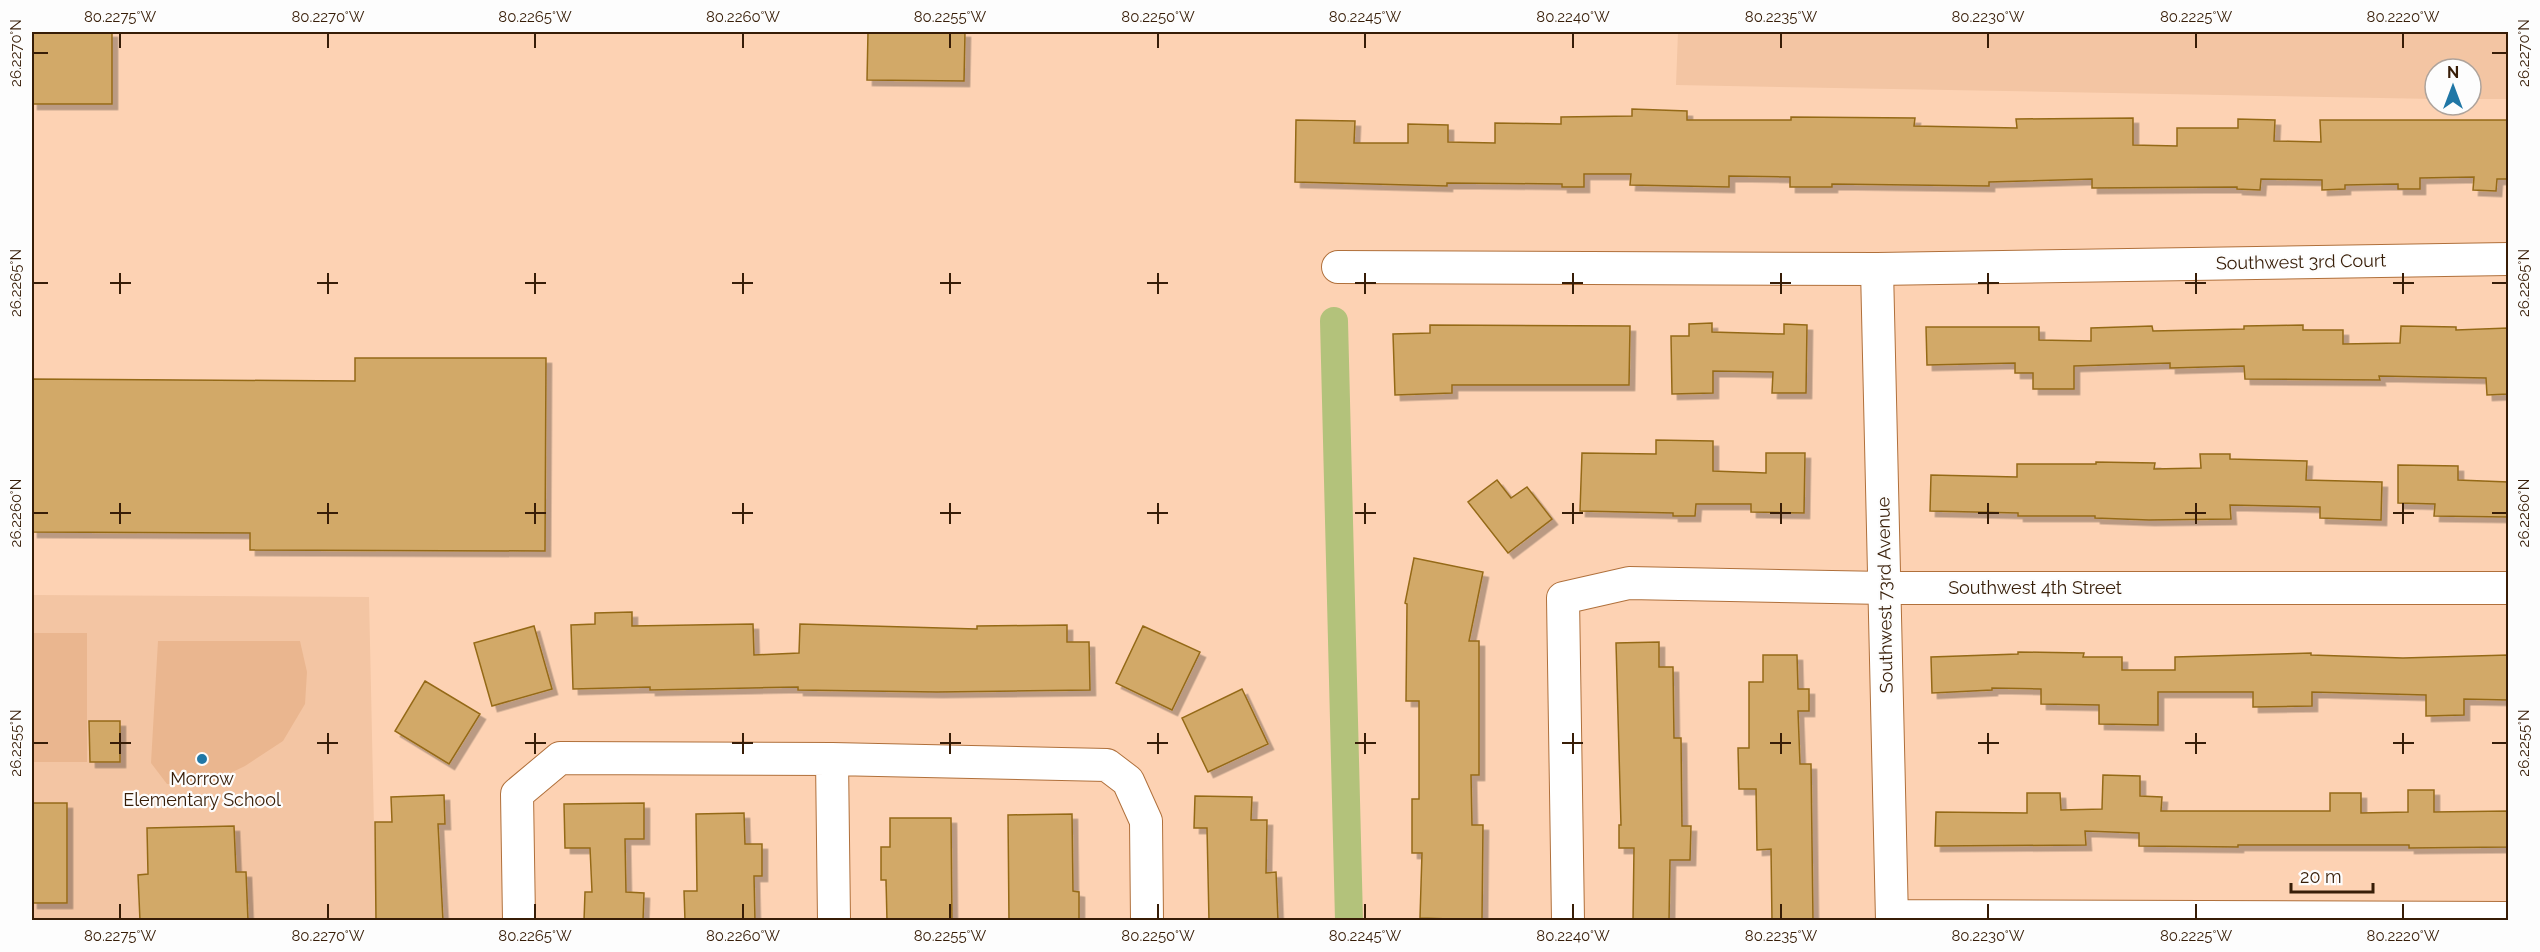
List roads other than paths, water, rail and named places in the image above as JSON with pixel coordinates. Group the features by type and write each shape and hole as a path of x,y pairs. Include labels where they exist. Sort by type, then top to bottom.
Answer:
{"street":[{"name":"Southwest 3rd Court","path":"1338,267 1877,269 2508,259"},
{"name":"Southwest 73rd Avenue","path":"1877,269 1892,918"},
{"name":"Southwest 4th Street","path":"1568,921 1563,598 1629,583 1885,588 2508,588"},
{"path":"519,921 517,794 560,758 832,759 1107,765 1128,781 1146,821 1147,921"},
{"path":"832,759 834,921"},
{"path":"1892,918 2508,918"}],"waterway":[{"path":"1334,321 1349,920"}],"place":[{"name":"Morrow Elementary School","path":"202,759"}]}
